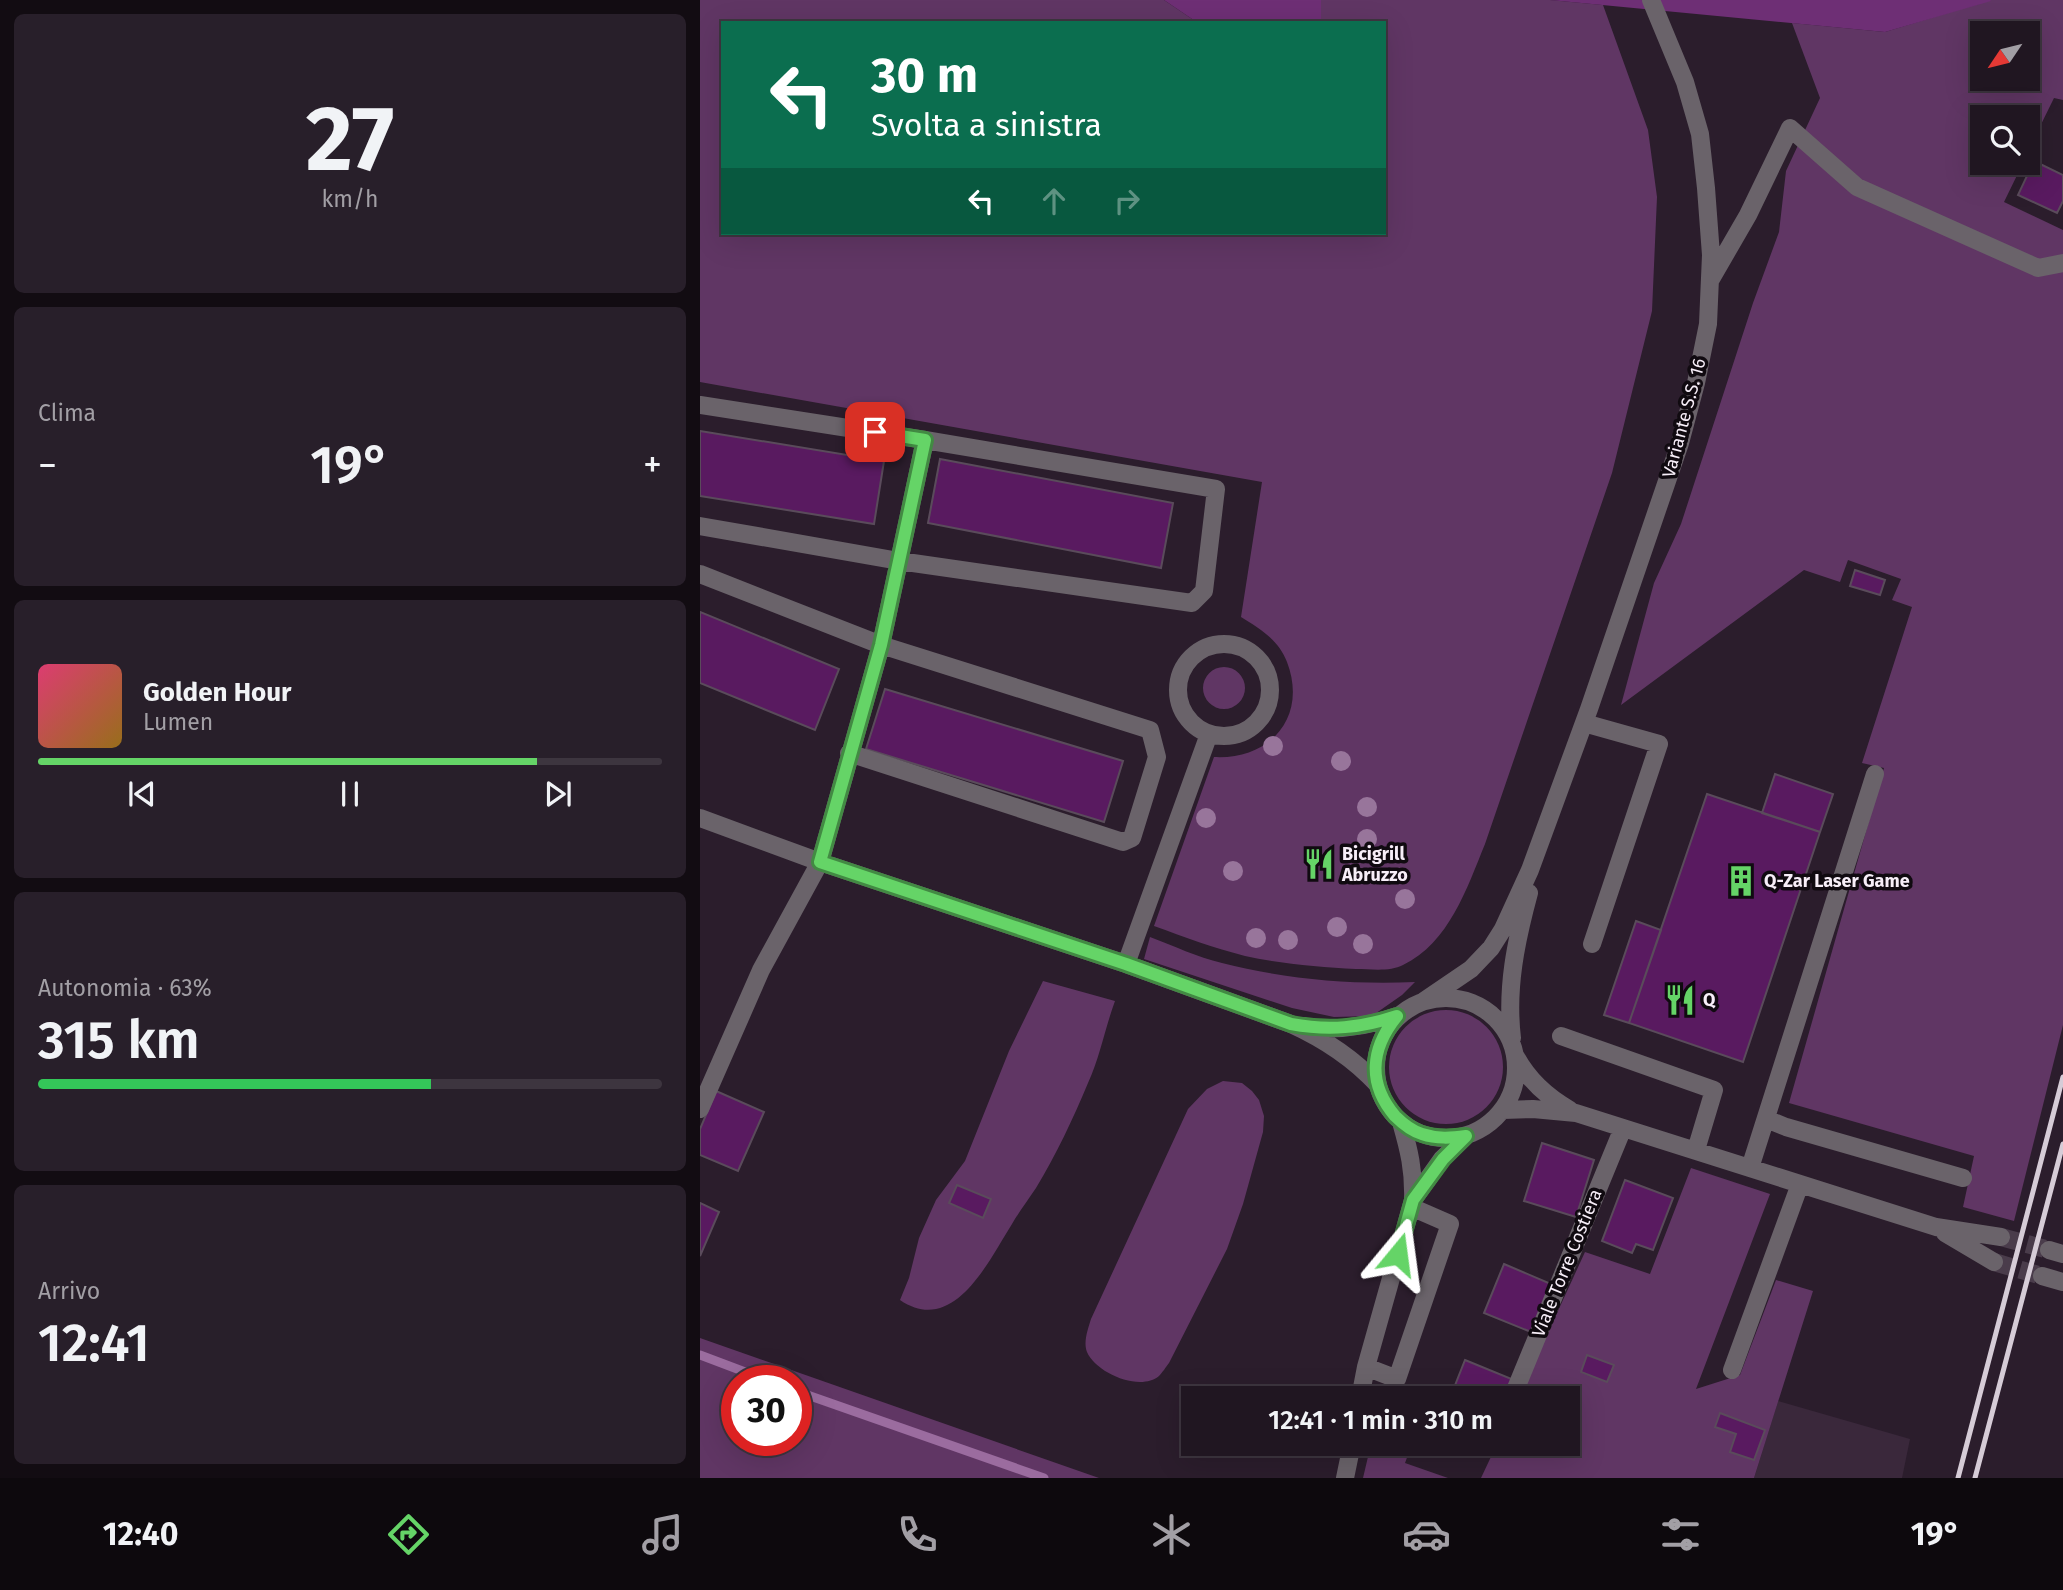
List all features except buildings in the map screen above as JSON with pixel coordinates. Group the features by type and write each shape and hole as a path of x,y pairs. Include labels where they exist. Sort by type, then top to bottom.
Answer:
{"street":[{"name":"Variante S.S. 16","path":"1424,1001 1471,969 1491,948 1514,906 1548,825 1584,723 1680,443 1696,383 1708,324 1711,255 1700,134 1685,82 1651,0"},
{"path":"1710,282 1748,215 1790,128 1857,187 2039,268 2063,262"},
{"path":"700,405 1216,489 1204,591 1192,603 899,561 700,526"},
{"path":"700,1109 761,970 820,862 881,645 925,440"},
{"path":"700,574 881,645 1150,730 1157,757 1132,838 1124,842 849,753"},
{"path":"1222,643 1236,645 1250,651 1261,661 1269,674 1269,704 1252,728 1238,735 1224,737 1209,734 1199,729 1184,713 1178,691 1179,680 1194,654 1222,643"},
{"path":"1584,723 1658,744 1592,944"},
{"path":"1126,964 1209,734"},
{"path":"1750,1168 1875,774"},
{"path":"700,818 820,862 1126,964 1291,1024 1345,1055 1377,1083"},
{"name":"Variante S.S. 16","path":"1514,1050 1510,983 1519,931 1548,825"},
{"path":"1466,1136 1443,1139 1420,1134 1401,1122 1386,1105 1377,1083 1375,1065 1378,1047 1386,1030 1397,1016 1424,1001 1446,998 1467,1001 1487,1011 1502,1026 1525,1074 1549,1096 1576,1113"},
{"path":"1291,1024 1318,1028 1349,1028 1397,1016"},
{"path":"1561,1037 1714,1090 1696,1150"},
{"path":"1412,1203 1443,1159 1466,1136 1486,1126 1503,1110 1515,1085 1514,1050"},
{"path":"1503,1110 1532,1108 1576,1113 1936,1227 2001,1237"},
{"path":"1766,1119 1963,1178"},
{"path":"1362,1386 1412,1203 1412,1164 1401,1122"},
{"name":"Viale Torre Costiera","path":"1517,1386 1623,1128"},
{"path":"1732,1370 1800,1184"},
{"path":"1366,1367 1397,1379 1450,1224 1412,1203"},
{"path":"1936,1227 1994,1262"},
{"path":"2042,1276 2063,1282"},
{"path":"1345,1478 1350,1456"}],"shaded area":[{"path":"700,0 1164,0 1195,21 721,21 721,235 1386,235 1386,21 1321,21 1321,0 1550,0 1603,5 1648,130 1657,197 1652,311 1612,473 1471,878 1454,913 1433,943 1398,967 1356,969 1272,961 1210,946 1154,926 1214,757 1234,756 1267,743 1288,717 1292,682 1287,662 1268,635 1241,617 1262,482 700,382"},
{"path":"1164,0 1321,0 1321,21 1195,21"},
{"path":"1550,0 1990,0 1991,1 1885,32"},
{"path":"1990,0 2063,0 2063,100 2054,98 2040,127 2040,105 1970,105 1970,175 2017,175 2004,202 2063,230 2063,1025 2014,1221 1963,1207 1974,1156 1789,1103 1884,768 1862,763 1912,607 1892,600 1901,579 1848,560 1840,582 1804,570 1621,705 1654,583 1681,524 1779,232 1786,171 1820,98 1792,23 1885,32"},
{"path":"1224,667 1239,673 1245,688 1239,703 1224,709 1209,703 1203,688 1209,673"},
{"path":"1150,937 1195,955 1245,969 1342,982 1415,982 1402,995 1372,1016 1334,1017 1292,1008 1144,959"},
{"path":"1043,981 1115,1001 1092,1073 1057,1150 981,1274 953,1302 937,1309 919,1309 900,1300 909,1278 919,1238 936,1200 965,1161 1009,1051"},
{"path":"1446,1010 1468,1014 1486,1027 1499,1045 1503,1067 1499,1089 1486,1107 1468,1120 1446,1124 1424,1120 1406,1107 1393,1089 1389,1067 1393,1045 1406,1027 1424,1014"},
{"path":"1223,1081 1242,1083 1252,1091 1259,1100 1264,1116 1263,1132 1243,1204 1227,1249 1169,1363 1159,1376 1151,1380 1141,1382 1119,1378 1099,1367 1087,1352 1086,1340 1091,1319 1188,1109 1207,1089"},
{"path":"1691,1168 1770,1194 1696,1389 1740,1375 1776,1280 1813,1291 1754,1478 1481,1478 1491,1456 1580,1456 1580,1386 1524,1386 1585,1252 1650,1274"},
{"path":"700,1338 777,1365 721,1365 721,1456 812,1456 812,1377 1099,1478 700,1478"},
{"path":"1778,1401 1910,1439 1902,1478 1754,1478"},
{"path":"1368,1456 1408,1456 1405,1463 1448,1478 1363,1478"}],"waterway":[{"path":"700,1355 727,1365"},
{"path":"812,1397 1044,1478"}],"tunnel":[{"path":"2001,1237 2049,1250"},
{"path":"1994,1262 2042,1276"}],"railway":[{"path":"1958,1478 2063,1077"},
{"path":"1975,1478 2063,1144"}],"place":[{"name":"Bicigrill Abruzzo","path":"1319,864"},
{"name":"Q-Zar Laser Game","path":"1741,881"},
{"name":"Q","path":"1680,1000"}],"route":[{"path":"875,432 925,440 881,645 820,862 1126,964 1291,1024 1331,1029 1349,1028 1397,1016 1378,1047 1375,1065 1377,1083 1386,1105 1401,1122 1420,1134 1443,1139 1466,1136 1449,1151 1425,1180 1413,1200 1398,1254"}]}
